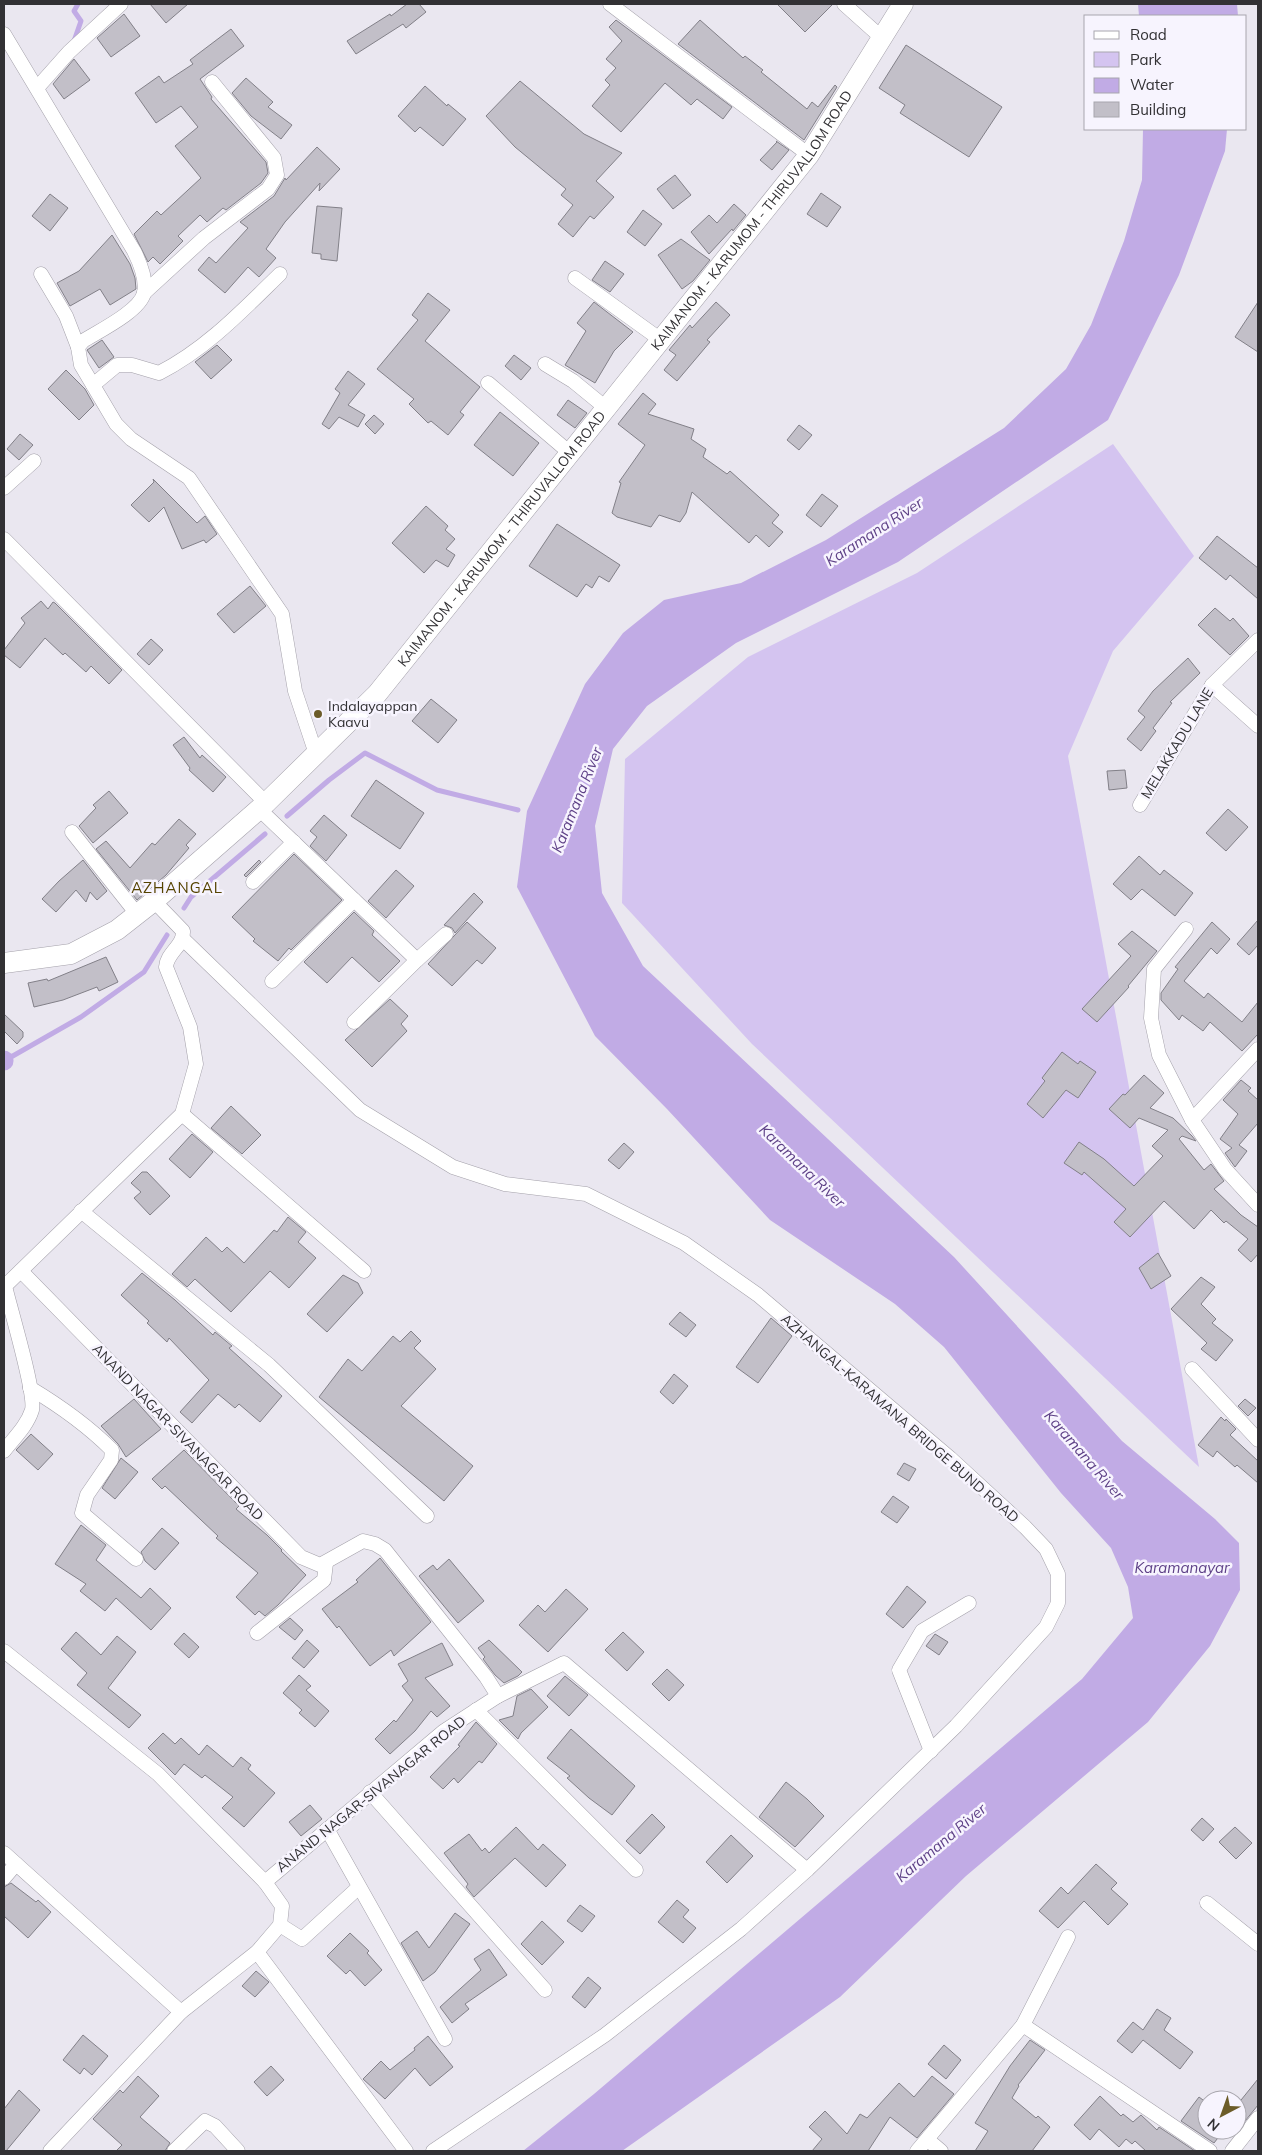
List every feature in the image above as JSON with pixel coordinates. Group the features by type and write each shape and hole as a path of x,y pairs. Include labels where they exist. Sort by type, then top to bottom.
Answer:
{"main road":[{"name":"KAIMANOM - KARUMOM - THIRUVALLOM ROAD","path":"4,964 71,954 117,930 154,901 262,806 377,694 810,155 903,4"}],"street":[{"path":"37,88 70,52 121,4"},
{"path":"610,4 810,155"},
{"path":"844,4 882,38"},
{"path":"4,35 134,251 142,269 144,293"},
{"path":"78,347 83,341 136,307 144,293 204,238 268,189 277,175 274,158 212,82"},
{"path":"41,274 66,316 78,347 81,365 116,424 131,438 189,478 282,614 295,691 316,754"},
{"path":"93,384 117,365 132,365 159,373 168,368 216,336 280,274"},
{"path":"574,278 660,340"},
{"path":"545,364 572,381 606,408"},
{"path":"488,383 570,453"},
{"path":"4,488 34,461"},
{"path":"4,539 262,806 294,842 417,960"},
{"name":"MELAKKADU LANE","path":"1140,804 1212,685 1258,640"},
{"path":"1212,685 1258,726"},
{"path":"72,832 137,914"},
{"path":"253,882 294,842"},
{"path":"272,981 354,900"},
{"name":"AZHANGAL-KARAMANA BRIDGE BUND ROAD","path":"154,901 182,929 183,939 353,1103 368,1115 452,1167 505,1184 586,1194 684,1243 758,1295 950,1458 1041,1544 1058,1574 1058,1603 1046,1627 956,1726 807,1870 741,1929 605,2035 433,2151"},
{"path":"1186,928 1154,968 1151,1018 1159,1055 1192,1120 1225,1169 1258,1205"},
{"path":"354,1022 446,934"},
{"path":"4,1451 24,1427 32,1409 30,1388 5,1286 182,1114 196,1064 190,1026 166,967 166,960 183,939"},
{"path":"1192,1120 1258,1049"},
{"path":"182,1114 364,1271"},
{"path":"81,1211 269,1365 427,1516"},
{"name":"ANAND NAGAR-SIVANAGAR ROAD","path":"21,1271 301,1557 320,1565 326,1563"},
{"path":"1192,1369 1258,1440"},
{"path":"30,1388 68,1412 112,1450 111,1460 87,1496 82,1513 136,1559"},
{"path":"256,1633 324,1580 326,1563 363,1541 385,1550 486,1677 498,1696"},
{"path":"931,1750 899,1670 922,1631 968,1603"},
{"path":"4,1651 158,1774 265,1882"},
{"name":"ANAND NAGAR-SIVANAGAR ROAD","path":"280,1925 282,1906 265,1882 444,1731 498,1696 564,1663 807,1870"},
{"path":"476,1710 636,1870"},
{"path":"370,1792 544,1990"},
{"path":"327,1829 445,2039"},
{"path":"4,1853 181,2012"},
{"path":"4,1878 16,1864"},
{"path":"56,2149 181,2012 257,1952 280,1925 302,1939 360,1887"},
{"path":"1207,1903 1258,1944"},
{"path":"917,2151 1024,2025 1068,1937"},
{"path":"257,1952 406,2151"},
{"path":"1024,2025 1210,2151"},
{"path":"1232,2151 1258,2118"},
{"path":"174,2151 205,2121 215,2126 238,2151"},
{"path":"928,2140 941,2151"}],"green space":[{"path":"1113,444 1194,556 1113,651 1068,756 1199,1467 752,1044 622,903 625,759 748,657 917,573"}],"water":[{"path":"1138,4 1237,4 1238,15 1139,15"},
{"name":"Karamanayar","path":"1143,130 1227,130 1225,151 1179,275 1108,420 898,562 736,643 647,706 613,749 595,826 602,893 643,966 954,1257 1122,1441 1215,1519 1239,1543 1240,1590 1210,1646 1148,1722 966,1876 840,1997 622,2151 523,2151 594,2094 1082,1679 1133,1618 1128,1587 1111,1548 1061,1493 944,1347 895,1304 770,1220 667,1109 595,1036 517,887 527,811 585,684 623,633 664,600 741,583 826,540 1004,428 1066,369 1091,325 1124,241 1142,180"}],"building":[{"path":"150,4 188,4 166,23"},
{"path":"407,4 419,4 426,12 406,28 403,24 356,54 347,41 390,14 391,16"},
{"path":"777,4 833,4 805,32"},
{"path":"124,14 140,36 111,57 97,38"},
{"path":"616,20 732,107 723,119 697,99 691,105 665,83 621,132 592,106 610,85 605,80 616,68 606,59 622,41 609,27"},
{"path":"700,20 743,58 745,56 763,70 761,72 807,109 812,102 818,107 835,85 837,87 804,140 678,44"},
{"path":"231,29 244,46 200,79 212,97 211,99 266,162 268,173 261,183 226,210 223,208 207,222 200,215 178,236 183,241 160,264 153,257 148,262 134,234 157,211 161,215 201,178 175,146 198,127 181,106 156,123 135,93 159,76 164,83 193,64 190,60"},
{"path":"906,45 1002,107 969,157 900,113 905,105 879,88"},
{"path":"74,59 90,80 64,99 53,84"},
{"path":"246,78 273,102 268,107 292,125 281,139 251,116 232,93"},
{"path":"520,81 584,134 622,153 596,181 614,197 594,219 590,216 573,237 558,224 573,205 561,195 566,189 515,147 486,116"},
{"path":"425,86 447,106 448,104 466,119 443,146 420,127 415,132 398,116"},
{"path":"776,141 789,150 772,170 760,160"},
{"path":"317,147 340,169 319,191 320,183 285,222 266,249 276,258 259,277 248,267 225,293 198,270 209,257 216,263 248,228 240,222 274,196 285,178 286,180"},
{"path":"675,175 691,195 673,209 657,189"},
{"path":"821,193 841,207 827,227 807,214"},
{"path":"50,194 68,208 50,231 32,216"},
{"path":"734,204 746,215 733,231 732,229 709,254 691,232 709,215 717,223"},
{"path":"317,206 342,208 337,261 321,259 321,254 312,253"},
{"path":"643,210 662,224 645,246 627,232"},
{"path":"112,235 130,264 135,278 136,289 110,305 100,289 70,306 57,283 79,271"},
{"path":"681,239 710,260 693,281 682,289 658,255"},
{"path":"605,261 624,274 610,292 592,280"},
{"path":"428,293 450,310 425,341 480,387 460,412 464,415 448,435 431,421 428,423 409,404 414,399 377,369 418,320 412,315"},
{"path":"594,302 633,332 614,351 595,383 565,365 586,331 577,323"},
{"path":"716,302 730,315 707,340 710,342 677,381 664,370 676,355 669,350 690,325 692,328"},
{"path":"1258,302 1258,352 1235,337"},
{"path":"102,340 114,357 99,368 87,350"},
{"path":"217,345 232,360 211,379 195,362"},
{"path":"514,355 531,368 521,380 505,366"},
{"path":"66,370 85,389 94,405 79,420 48,389"},
{"path":"348,371 365,384 348,405 365,415 358,427 339,417 329,429 322,424 340,393 335,389"},
{"path":"643,393 656,404 648,414 694,429 691,439 706,449 703,457 727,474 730,471 779,515 772,523 783,532 769,547 756,535 749,543 692,492 686,513 680,522 659,515 651,527 617,517 612,513 621,483 619,482 645,445 618,424"},
{"path":"568,400 587,413 575,428 557,415"},
{"path":"500,412 539,443 513,476 474,445"},
{"path":"374,415 384,424 375,434 365,424"},
{"path":"799,425 812,435 799,450 787,440"},
{"path":"20,434 33,445 19,460 7,449"},
{"path":"153,479 197,523 205,516 217,534 206,543 204,540 182,549 164,507 149,522 131,505 154,482"},
{"path":"822,494 838,506 821,527 806,515"},
{"path":"426,506 448,526 445,530 455,539 446,549 455,555 448,567 436,560 424,573 392,543"},
{"path":"557,524 620,565 609,582 599,576 592,588 586,584 577,597 529,566"},
{"path":"1217,536 1258,568 1258,599 1230,575 1226,580 1199,558"},
{"path":"250,586 266,606 234,633 217,614"},
{"path":"41,601 48,609 53,602 55,603 122,670 109,684 91,666 86,672 65,653 63,655 45,638 20,668 4,655 4,650 25,623 21,618"},
{"path":"1215,608 1230,621 1233,618 1249,636 1230,655 1198,625"},
{"path":"151,639 163,650 149,665 137,654"},
{"path":"1188,658 1200,673 1170,702 1172,703 1153,728 1156,731 1141,751 1127,739 1145,717 1138,711 1153,691"},
{"path":"431,699 457,720 438,743 412,721"},
{"path":"184,737 200,758 202,755 226,777 213,792 189,770 190,768 173,745"},
{"path":"1125,770 1127,788 1109,790 1107,771"},
{"path":"376,780 424,813 400,849 351,816"},
{"path":"109,791 128,813 93,843 79,826 96,808 93,805"},
{"path":"1228,809 1248,827 1226,851 1206,833"},
{"path":"324,815 347,835 326,861 310,846 317,837 310,831"},
{"path":"179,819 196,834 186,845 189,848 166,875 137,900 96,849 106,841 130,868 152,843 155,845"},
{"path":"294,854 342,900 291,950 289,948 278,961 253,941 255,939 232,917"},
{"path":"1139,856 1160,875 1164,870 1193,893 1175,916 1142,889 1131,900 1113,884"},
{"path":"83,860 107,891 97,900 90,892 86,902 76,890 56,912 42,899"},
{"path":"259,860 261,862 246,877 244,875"},
{"path":"396,870 414,886 386,918 368,901"},
{"path":"474,893 483,902 455,933 452,928 444,925"},
{"path":"354,912 374,931 372,935 400,961 379,982 352,957 327,983 304,962"},
{"path":"1258,920 1258,945 1249,955 1237,944"},
{"path":"467,922 496,948 482,964 477,960 452,986 428,964"},
{"path":"1212,922 1230,939 1217,954 1211,948 1184,981 1204,998 1208,993 1242,1022 1258,1002 1258,1034 1242,1051 1210,1022 1203,1031 1182,1015 1179,1020 1161,1000 1161,993 1178,969 1175,967"},
{"path":"1132,931 1157,951 1129,987 1097,1022 1082,1009 1131,956 1118,944"},
{"path":"106,957 118,982 99,991 97,987 63,1000 34,1007 28,983 47,979 48,981"},
{"path":"390,999 408,1016 401,1024 407,1031 372,1067 345,1040"},
{"path":"4,1014 23,1032 23,1037 17,1044 4,1031"},
{"path":"1062,1052 1078,1064 1080,1061 1096,1072 1078,1098 1066,1090 1043,1118 1027,1104 1045,1081 1042,1078"},
{"path":"1144,1075 1164,1093 1150,1108 1173,1118 1192,1136 1196,1141 1182,1136 1179,1139 1204,1170 1211,1164 1224,1181 1214,1189 1241,1215 1258,1227 1258,1254 1251,1262 1238,1250 1248,1239 1226,1221 1224,1223 1211,1210 1194,1229 1164,1201 1130,1237 1114,1222 1126,1209 1084,1172 1082,1175 1064,1163 1079,1142 1104,1159 1134,1186 1163,1156 1152,1146 1168,1130 1139,1118 1130,1128 1109,1109"},
{"path":"1241,1080 1251,1088 1248,1091 1258,1100 1258,1123 1239,1145 1247,1151 1235,1167 1225,1153 1232,1148 1220,1139 1238,1114 1223,1100"},
{"path":"231,1106 261,1135 242,1154 211,1128"},
{"path":"192,1134 213,1152 190,1178 169,1159"},
{"path":"624,1143 634,1152 619,1169 608,1160"},
{"path":"142,1172 147,1172 170,1196 150,1215 134,1198 141,1192 131,1183"},
{"path":"288,1217 306,1232 298,1242 316,1258 289,1288 270,1271 231,1312 195,1279 187,1287 172,1274 206,1237 222,1252 227,1247 244,1263 274,1230 277,1232"},
{"path":"1158,1253 1171,1276 1151,1289 1139,1268"},
{"path":"142,1273 213,1335 215,1332 232,1346 229,1348 282,1396 260,1422 239,1404 235,1408 218,1394 192,1423 180,1412 209,1380 169,1338 167,1342 147,1323 149,1321 121,1295"},
{"path":"343,1275 358,1283 363,1293 327,1332 307,1314"},
{"path":"1201,1277 1215,1287 1201,1304 1216,1319 1212,1323 1233,1340 1216,1361 1201,1349 1207,1343 1171,1309"},
{"path":"680,1312 696,1325 686,1337 669,1324"},
{"path":"771,1318 792,1336 758,1383 736,1367"},
{"path":"411,1331 421,1341 414,1348 436,1369 401,1406 473,1466 444,1501 319,1397 348,1359 362,1371 393,1336 400,1342"},
{"path":"674,1374 688,1386 673,1404 660,1392"},
{"path":"134,1399 161,1429 126,1457 118,1444 101,1426"},
{"path":"1245,1399 1256,1408 1248,1416 1238,1406"},
{"path":"1221,1417 1225,1421 1226,1419 1236,1429 1230,1435 1258,1461 1258,1483 1237,1465 1235,1467 1217,1451 1213,1457 1198,1445"},
{"path":"31,1434 53,1454 38,1470 16,1450"},
{"path":"184,1450 239,1506 236,1509 267,1535 306,1575 265,1616 259,1611 255,1615 236,1597 258,1573 216,1538 218,1536 165,1486 162,1489 152,1479"},
{"path":"121,1458 138,1472 115,1499 102,1488"},
{"path":"904,1463 916,1469 909,1481 897,1474"},
{"path":"893,1496 909,1507 897,1523 881,1512"},
{"path":"81,1525 106,1545 96,1560 141,1598 150,1588 171,1608 151,1630 116,1598 105,1611 80,1591 86,1584 55,1564"},
{"path":"162,1528 179,1543 155,1570 145,1561 141,1552"},
{"path":"380,1558 431,1622 394,1656 391,1650 370,1666 339,1626 337,1628 322,1609 358,1582 356,1580"},
{"path":"449,1559 484,1601 458,1623 419,1576 433,1565 437,1570"},
{"path":"907,1586 926,1602 903,1628 886,1614"},
{"path":"566,1589 588,1609 548,1652 519,1625 538,1605 545,1612"},
{"path":"290,1618 303,1630 295,1640 279,1627"},
{"path":"76,1632 101,1655 117,1636 136,1652 108,1688 141,1715 129,1728 77,1685 87,1673 61,1649"},
{"path":"623,1632 644,1652 627,1671 605,1650"},
{"path":"184,1633 199,1647 189,1658 174,1644"},
{"path":"935,1634 948,1642 939,1655 926,1646"},
{"path":"307,1640 319,1651 304,1668 292,1658"},
{"path":"489,1640 522,1672 518,1676 504,1683 495,1675 483,1659 485,1657 478,1648"},
{"path":"442,1643 453,1665 425,1678 450,1706 437,1717 431,1711 415,1731 390,1754 375,1739 394,1720 396,1722 413,1700 402,1686 408,1681 398,1664"},
{"path":"667,1669 684,1685 669,1701 652,1684"},
{"path":"299,1675 311,1686 306,1690 329,1711 315,1727 299,1713 302,1710 283,1693"},
{"path":"565,1676 588,1695 569,1716 547,1696"},
{"path":"531,1689 548,1707 521,1733 518,1739 499,1720 513,1716 517,1696"},
{"path":"476,1722 497,1744 482,1763 479,1761 458,1783 454,1778 443,1789 430,1777 460,1746 458,1745"},
{"path":"571,1729 635,1786 612,1815 589,1798 567,1778 570,1776 547,1758"},
{"path":"163,1733 175,1744 181,1738 199,1755 207,1745 233,1767 241,1757 251,1765 248,1769 275,1793 244,1827 222,1808 233,1797 205,1775 202,1778 184,1764 175,1775 148,1748"},
{"path":"786,1782 824,1816 795,1847 759,1817"},
{"path":"310,1805 322,1819 301,1836 289,1822"},
{"path":"652,1814 665,1827 640,1854 626,1841"},
{"path":"1202,1818 1214,1829 1203,1841 1191,1830"},
{"path":"516,1827 538,1850 543,1844 566,1865 546,1887 515,1858 474,1897 466,1887 468,1884 444,1853 469,1834 482,1851 485,1848 489,1853"},
{"path":"1235,1827 1252,1843 1236,1859 1219,1842"},
{"path":"731,1835 753,1856 727,1883 706,1862"},
{"path":"1096,1864 1117,1883 1111,1889 1128,1904 1108,1925 1084,1901 1058,1928 1039,1911 1061,1887 1068,1894"},
{"path":"11,1883 36,1902 38,1900 51,1912 28,1938 4,1916 4,1887"},
{"path":"677,1900 689,1910 683,1917 696,1928 683,1943 658,1922"},
{"path":"580,1905 595,1916 582,1932 567,1921"},
{"path":"455,1913 470,1924 435,1972 423,1981 401,1943 417,1931 429,1948"},
{"path":"542,1921 564,1942 542,1965 521,1944"},
{"path":"350,1933 369,1951 367,1953 382,1970 365,1986 350,1970 346,1974 327,1956"},
{"path":"489,1949 507,1975 465,2004 469,2009 452,2023 440,2007 481,1970 474,1959"},
{"path":"256,1971 269,1982 255,1997 242,1986"},
{"path":"588,1977 601,1988 585,2008 572,1997"},
{"path":"1157,2009 1171,2018 1164,2030 1193,2052 1180,2069 1143,2040 1132,2053 1117,2041 1133,2022 1143,2030"},
{"path":"83,2035 108,2056 92,2075 84,2068 80,2074 63,2060"},
{"path":"428,2036 453,2067 430,2086 415,2068 385,2099 363,2079 381,2061 390,2070 415,2050 414,2048"},
{"path":"1030,2040 1045,2050 1018,2085 1012,2098 1050,2127 1032,2151 975,2151 988,2131 975,2123 1010,2066"},
{"path":"944,2045 961,2060 946,2079 928,2064"},
{"path":"271,2066 284,2080 267,2096 254,2082"},
{"path":"138,2076 159,2096 140,2117 170,2143 165,2151 116,2151 122,2145 93,2119 120,2090 123,2093"},
{"path":"932,2076 954,2094 917,2138 890,2117 868,2151 812,2151 822,2139 809,2127 825,2111 847,2134 860,2114 867,2118 899,2083 914,2097"},
{"path":"1258,2079 1258,2105 1247,2119 1247,2093"},
{"path":"19,2090 40,2110 6,2151 4,2151 4,2109"},
{"path":"1100,2096 1121,2116 1123,2114 1133,2122 1141,2115 1157,2130 1159,2127 1195,2151 1146,2151 1135,2141 1132,2144 1126,2139 1119,2147 1099,2129 1090,2140 1074,2125"},
{"path":"1197,2100 1197,2132 1181,2121"}],"waterway":[{"path":"74,41 81,21 74,11 78,4"},
{"path":"287,816 329,780 365,753 437,790 518,810"},
{"path":"184,908 191,897 265,834"},
{"path":"4,1061 81,1017 144,972 167,935"}],"place":[{"name":"Indalayappan Kaavu","path":"318,714"}],"district":[{"name":"AZHANGAL","path":"177,888"}],"water label":[{"name":"Karamana River","path":"874,532"},
{"name":"Karamana River","path":"577,800"},
{"name":"Karamana River","path":"802,1166"},
{"name":"Karamana River","path":"1084,1455"},
{"name":"Karamana River","path":"941,1843"}]}
